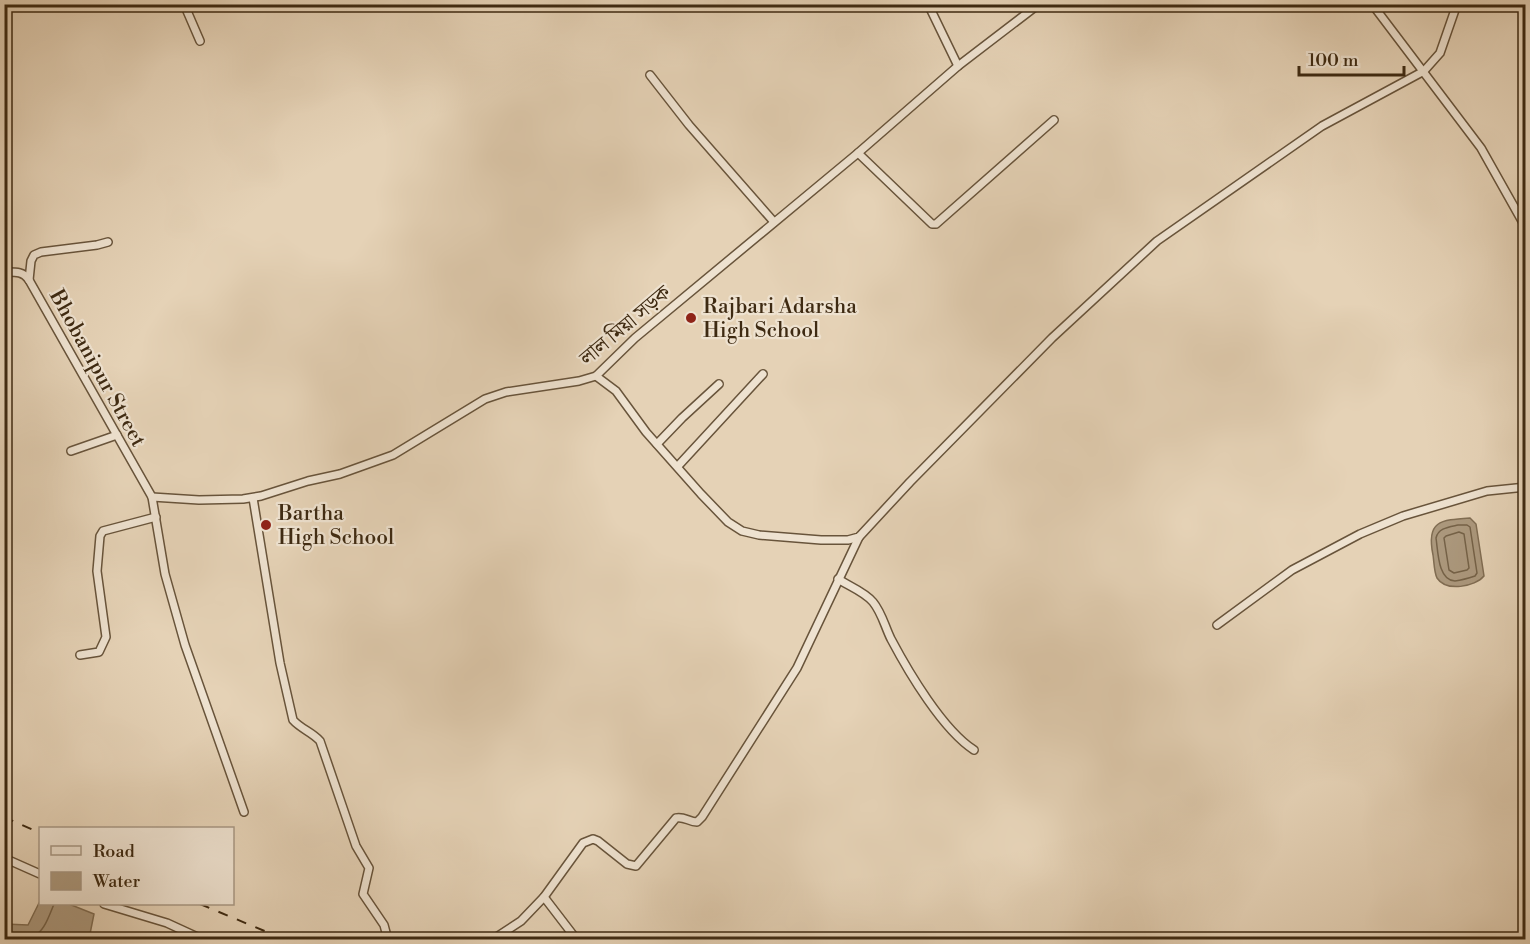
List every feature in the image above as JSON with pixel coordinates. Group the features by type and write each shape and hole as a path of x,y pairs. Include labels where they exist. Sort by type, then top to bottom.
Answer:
{"street":[{"path":"184,4 200,40"},
{"path":"928,4 958,66"},
{"name":"লাল মিয়া সড়ক","path":"152,497 199,500 253,498 340,474 393,455 485,399 506,392 579,381 596,376 635,338 858,153 958,66 1039,4"},
{"path":"1372,4 1481,148 1526,228"},
{"path":"492,939 521,921 544,897 583,843 588,840 598,841 627,864 636,866 676,818 697,822 797,668 859,537 1052,338 1157,241 1322,126 1424,71 1440,53 1457,4"},
{"path":"650,75 689,125 774,222"},
{"path":"858,153 933,224 936,224 1053,120"},
{"path":"29,280 33,255 108,242"},
{"name":"Bhobanipur Street","path":"4,272 25,274 29,280 152,497 165,574 185,645 244,812"},
{"path":"678,466 764,374"},
{"path":"596,376 616,391 657,444 728,522 742,531 759,535 821,540 848,540 859,537"},
{"path":"657,444 719,384"},
{"path":"71,451 117,435"},
{"path":"1217,625 1292,570 1360,534 1403,516 1487,491 1526,488"},
{"path":"253,498 280,663 293,720 321,741 356,846 369,868 363,894 384,925 388,939"},
{"path":"80,655 99,652 106,637 100,605 98,571 100,536 103,531 156,517"},
{"path":"838,579 872,600 880,611 899,654 926,696 962,743 974,750"},
{"path":"4,858 39,874"},
{"path":"544,897 578,939"},
{"path":"110,905 167,923 204,939"}],"water":[{"path":"1470,518 1476,524 1484,576 1468,585 1447,585 1437,578 1435,573 1431,544 1434,529 1443,522"},
{"path":"39,903 39,905 72,905 94,914 89,939 5,939 5,924 28,925"}],"railway":[{"path":"4,817 39,833"},
{"path":"202,905 286,940"}],"place":[{"name":"Rajbari Adarsha High School","path":"691,318"},
{"name":"Bartha High School","path":"266,525"}]}
